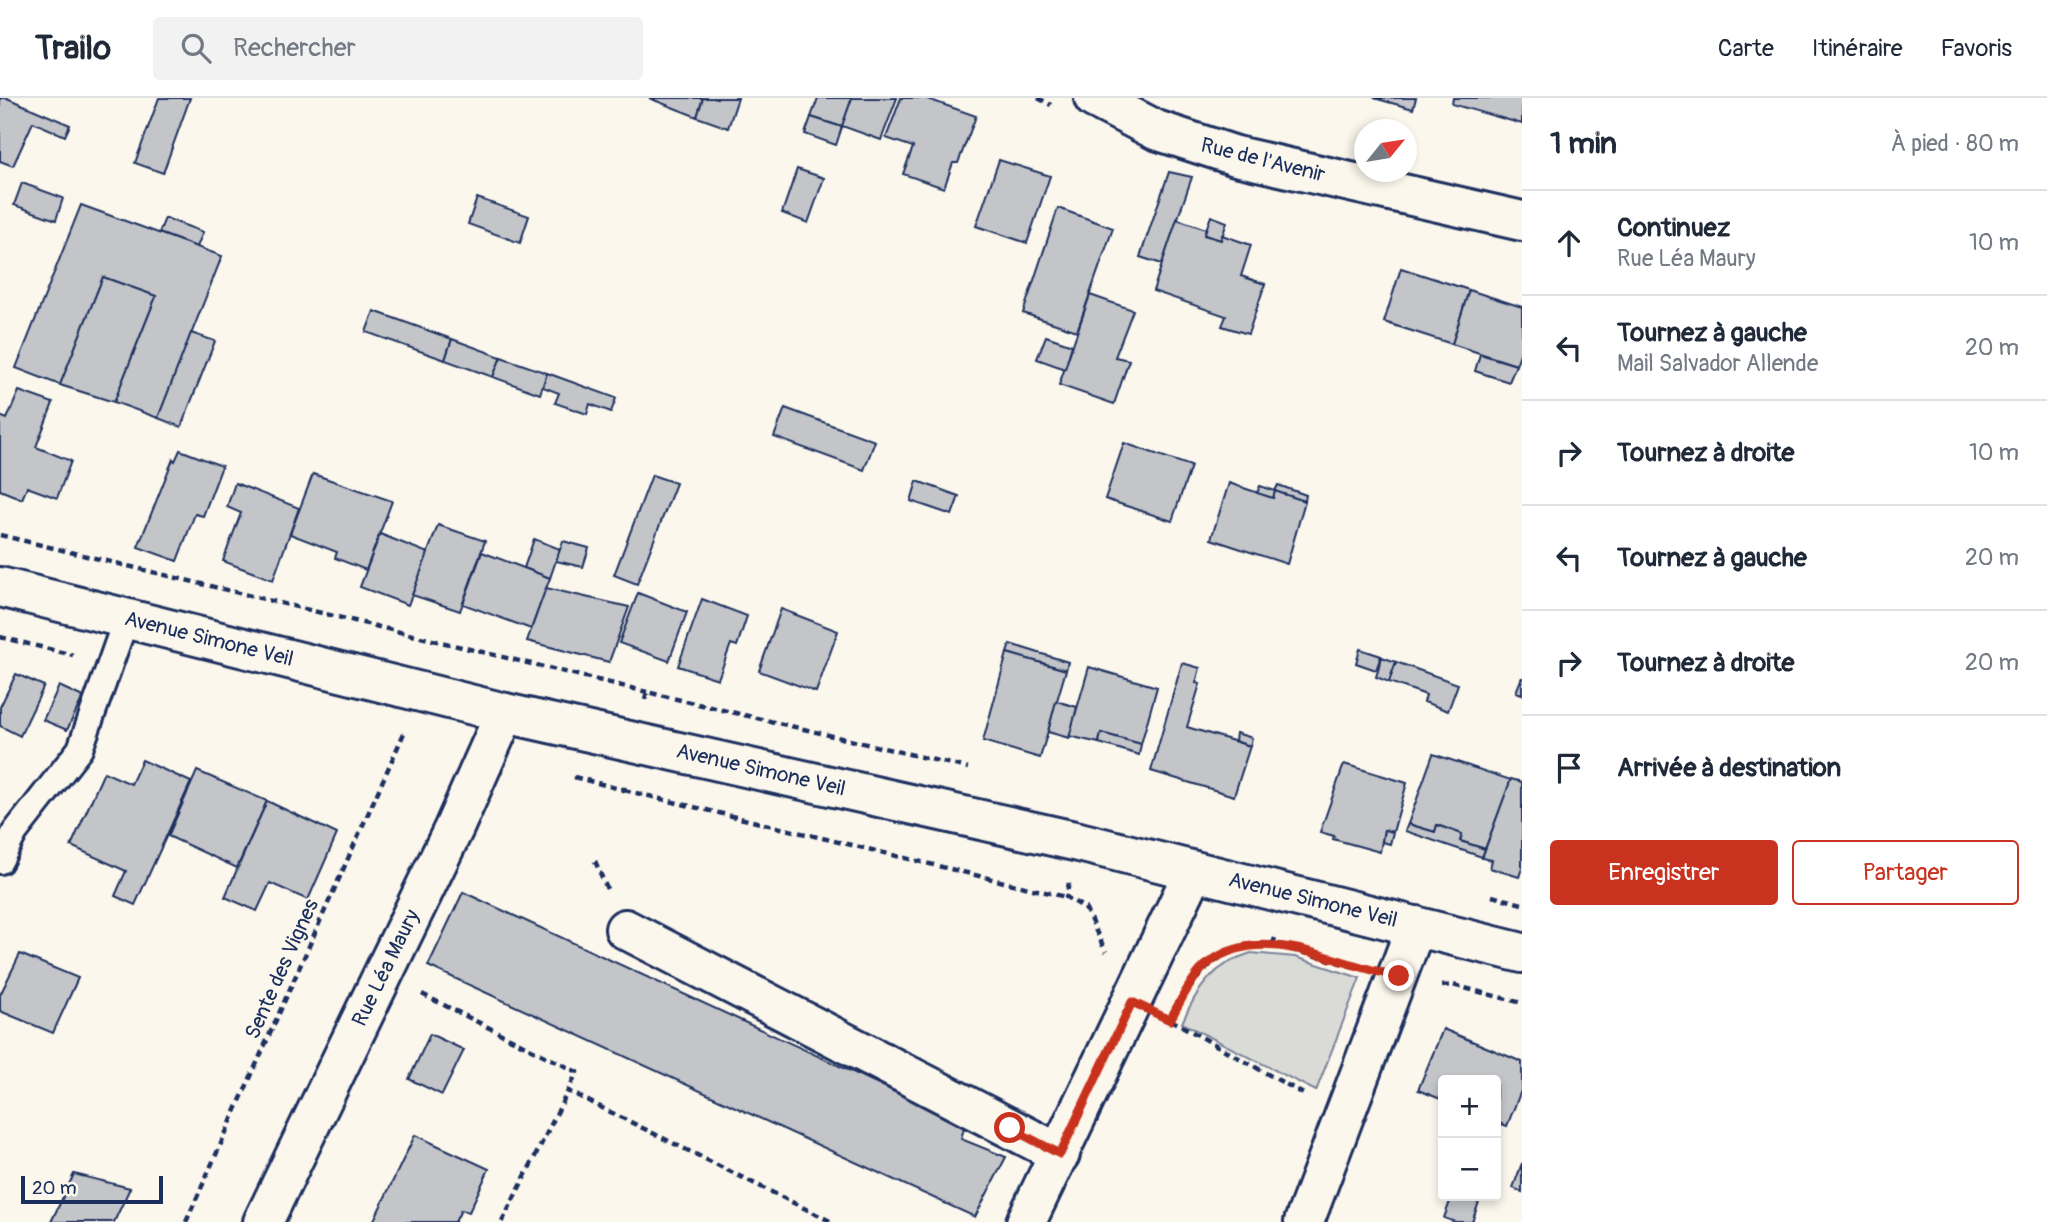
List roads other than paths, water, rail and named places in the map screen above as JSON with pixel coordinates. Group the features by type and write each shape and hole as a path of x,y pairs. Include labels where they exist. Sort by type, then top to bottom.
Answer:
{"street":[{"name":"Rue de l'Avenir","path":"1094,98 1156,130 1236,156 1522,221"},
{"name":"Avenue Simone Veil","path":"0,587 505,713 1079,842 1522,953"},
{"name":"Rue Léa Maury","path":"263,1222 505,713"},
{"path":"1026,1222 1194,871"},
{"path":"1304,1222 1416,926"},
{"path":"625,929 1060,1154"}],"lane":[{"path":"0,861 15,832 80,749 126,619"}]}
